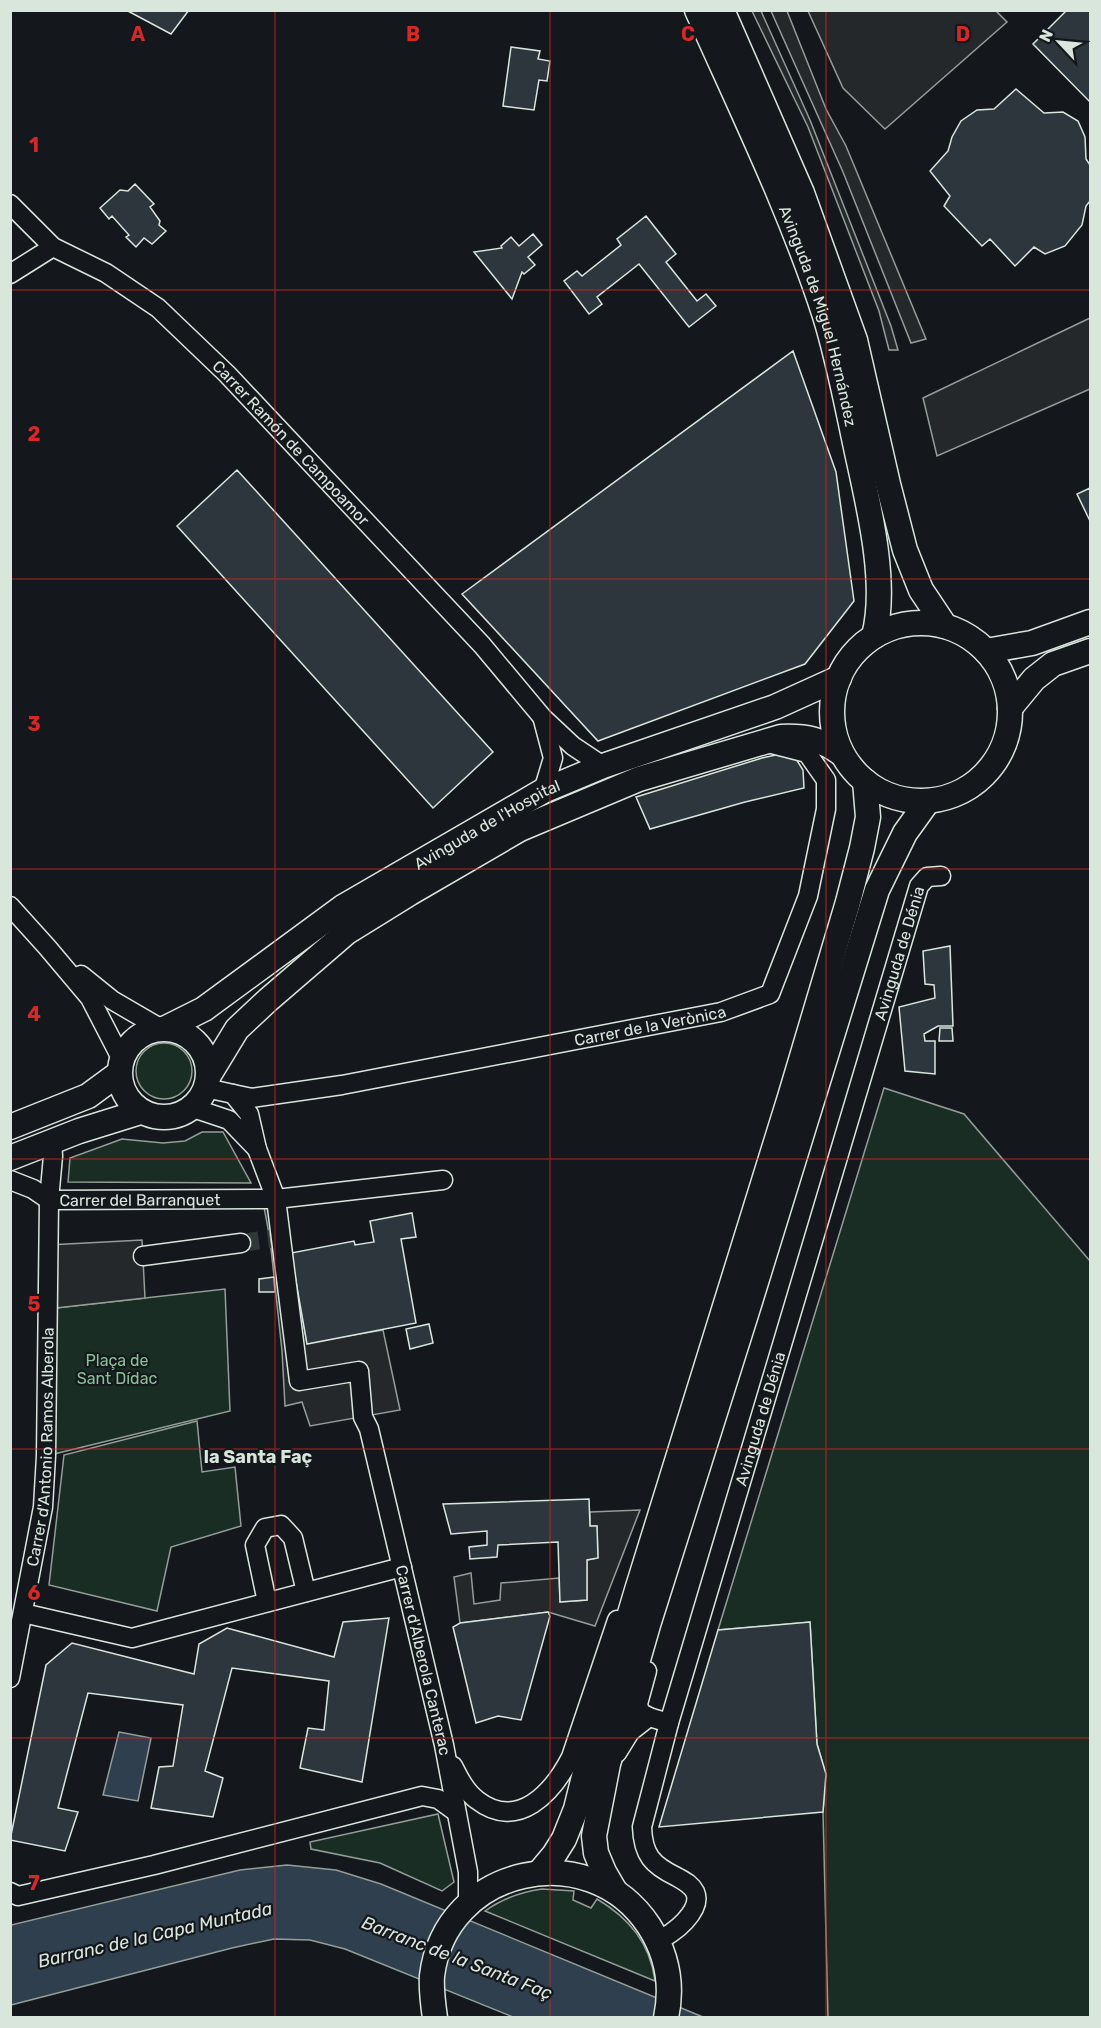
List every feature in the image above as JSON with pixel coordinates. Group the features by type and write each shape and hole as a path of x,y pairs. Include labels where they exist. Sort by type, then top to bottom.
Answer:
{"main road":[{"name":"Avinguda de Miguel Hernández","path":"697,10 800,246 825,318 868,504 880,592 879,620 874,636"},
{"name":"Avinguda de Miguel Hernández","path":"722,10 802,193 855,340 905,550 921,590 945,626"},
{"path":"986,651 1032,643 1090,622"},
{"path":"927,623 945,626 967,636 986,651 999,668 1007,687 1010,708 1008,730 1000,752 988,771 970,786 950,796 928,801 914,801 888,795 865,781 842,754 834,729 832,703 839,678 848,662 874,636 891,628 908,624 927,623"},
{"path":"1010,708 1034,680 1053,664 1090,651"},
{"name":"Avinguda de l'Hospital","path":"163,1028 204,1009 343,907 543,791 603,766 775,707 839,678"},
{"name":"Avinguda de l'Hospital","path":"208,1081 237,1029 347,932 520,829 639,779 781,737 802,736 826,742 842,754"},
{"path":"539,1873 564,1839 576,1809 597,1724 637,1590 848,902 868,817 865,781"},
{"path":"615,1891 596,1853 594,1836 608,1764 648,1625 877,890 905,833 928,801"},
{"path":"10,1127 88,1096 120,1066 137,1036 163,1028 184,1033 197,1043 206,1057 208,1081 193,1108 164,1119 140,1112 122,1093 120,1066"},
{"path":"10,1158 79,1131 140,1112"},
{"path":"435,2018 431,1993 432,1975 443,1940 466,1908 483,1893 519,1876 539,1873 571,1874 601,1883 615,1891 640,1912 658,1940 666,1963 669,1988 666,2018"}],"street":[{"name":"Carrer Ramón de Campoamor","path":"10,204 53,247 106,273 158,308 210,357 482,645 543,718 573,746 603,766"},
{"path":"10,274 53,247"},
{"name":"Carrer Ramón de Campoamor","path":"543,718 554,758 543,791"},
{"name":"Carrer de la Verònica","path":"208,1081 233,1094 252,1098 353,1083 721,1012 770,994 808,896 826,809 826,780 807,753 764,742"},
{"name":"Avinguda de Dénia","path":"658,1940 669,1936 686,1920 696,1906 696,1893 687,1882 660,1869 648,1856 643,1842 642,1827 669,1723 919,886 927,877 941,876"},
{"path":"10,906 48,946 90,998 120,1066"},
{"path":"48,946 112,1000 163,1028"},
{"path":"233,1094 249,1114 257,1149 276,1203"},
{"path":"193,1108 229,1120 257,1149"},
{"name":"Carrer d'Antonio Ramos Alberola","path":"10,1678 43,1507 52,1142"},
{"name":"Carrer del Barranquet","path":"10,1180 33,1189 49,1200 276,1203 443,1180"},
{"name":"Carrer d'Alberola Canterac","path":"276,1203 299,1381 359,1371 363,1417 369,1429 446,1755 468,1872 466,1908"},
{"path":"143,1256 241,1243"},
{"path":"267,1602 255,1545 264,1528 281,1525 293,1538 306,1592"},
{"path":"23,1613 132,1638 402,1568"},
{"path":"446,1755 462,1783 476,1799 489,1807 506,1811 521,1810 536,1803 562,1774 571,1756 618,1619 637,1590"},
{"path":"648,1625 651,1657 638,1704 640,1712 669,1723"},
{"path":"608,1764 621,1749 630,1732 649,1717"},
{"path":"10,1892 18,1896 154,1865 422,1796 438,1785 444,1772 446,1755"},
{"path":"422,1796 438,1799 456,1812"}],"green space":[{"path":"158,1043 170,1043 180,1047 188,1055 192,1071 188,1087 180,1095 170,1099 158,1099 148,1095 140,1087 136,1077 136,1065 140,1055 148,1047"},
{"path":"884,1088 964,1114 1090,1261 1090,2017 828,2017 823,1812 826,1774 817,1744 810,1622 718,1630"},
{"path":"202,1132 223,1132 251,1183 68,1182 70,1158 122,1139 163,1143 185,1141"},
{"name":"Plaça de Sant Dídac","path":"225,1289 230,1411 46,1456 47,1309"},
{"path":"197,1421 202,1472 235,1467 241,1526 171,1547 157,1611 49,1585 64,1455"},
{"path":"438,1814 454,1882 442,1891 380,1863 311,1849 310,1842"},
{"path":"542,1889 574,1891 573,1900 591,1908 597,1899 619,1914 643,1943 655,1981 485,1911 512,1896"}],"shaded area":[{"path":"752,11 761,11 810,120 891,326 898,350 889,350 879,311 808,127"},
{"path":"771,11 787,11 826,109 846,146 926,339 911,343 843,172"},
{"path":"808,11 996,11 1007,22 885,129 843,88"},
{"path":"1090,318 1090,389 937,456 923,398"},
{"path":"264,1207 283,1207 307,1343 383,1330 400,1410 310,1426 302,1402 285,1406 282,1351 270,1239"},
{"name":"Plaça de Sant Dídac","path":"142,1240 145,1298 47,1309 48,1245"},
{"path":"640,1510 595,1626 548,1612 460,1623 454,1577 471,1573 474,1604 500,1600 501,1583 559,1578 560,1602 587,1600 587,1560 598,1558 597,1526 590,1526 590,1512"}],"water":[{"path":"119,1732 151,1738 138,1801 103,1795"},
{"path":"287,1865 336,1870 381,1884 703,2017 513,2017 345,1949 310,1940 274,1939 11,2005 11,1925 240,1870"}],"building":[{"path":"126,10 189,10 171,34"},
{"path":"1067,10 1090,10 1090,102 1033,44"},
{"path":"511,47 540,51 538,59 550,61 547,81 539,80 534,110 503,106"},
{"path":"1016,89 1044,113 1063,112 1078,121 1085,137 1086,159 1090,165 1090,201 1086,206 1082,225 1065,246 1045,254 1034,247 1015,266 990,239 982,246 944,206 950,196 930,171 948,151 952,137 961,121 977,110 994,109"},
{"path":"135,184 154,204 150,207 160,221 159,225 166,231 152,244 144,238 136,247 126,237 129,235 112,216 109,219 100,208 120,190 128,191"},
{"path":"646,216 676,254 666,262 697,301 706,294 716,306 689,327 639,264 597,297 602,304 589,314 564,281 577,271 582,276 621,245 617,239"},
{"path":"533,234 542,245 528,257 535,265 524,274 522,272 512,299 474,252 502,248 501,246 511,237 519,246"},
{"path":"793,351 836,472 854,601 805,664 598,741 462,594"},
{"path":"237,470 493,752 433,808 177,526"},
{"path":"1090,488 1090,521 1077,494"},
{"path":"780,754 796,759 803,770 804,788 650,829 636,797 762,758"},
{"path":"950,946 953,1026 938,1026 924,1034 925,1041 935,1041 935,1074 905,1071 899,1007 935,998 934,985 925,984 923,951"},
{"path":"940,1028 952,1028 953,1041 939,1041"},
{"path":"412,1213 416,1237 401,1239 416,1323 307,1344 291,1253 354,1241 355,1245 374,1242 370,1221"},
{"path":"274,1277 275,1292 259,1292 259,1279"},
{"path":"429,1324 433,1343 410,1349 406,1329"},
{"path":"589,1499 590,1526 597,1526 598,1558 587,1560 587,1600 560,1602 558,1542 498,1545 497,1557 470,1559 469,1547 487,1545 487,1531 451,1534 443,1504"},
{"path":"548,1612 550,1616 521,1720 498,1716 476,1723 453,1627 460,1623"},
{"path":"389,1618 362,1782 300,1768 308,1728 324,1730 329,1681 232,1668 205,1771 223,1778 213,1817 151,1808 159,1767 173,1766 183,1705 88,1693 58,1808 78,1812 65,1851 10,1840 46,1665 72,1643 194,1674 199,1644 227,1628 334,1657 343,1622"},
{"path":"810,1622 817,1744 826,1774 823,1812 659,1827 718,1630"}],"tunnel":[{"path":"241,1243 270,1239"}],"district":[{"name":"la Santa Faç","path":"258,1457"}],"water label":[{"name":"Barranc de la Capa Muntada","path":"155,1935"},
{"name":"Barranc de la Santa Faç","path":"457,1958"}]}
